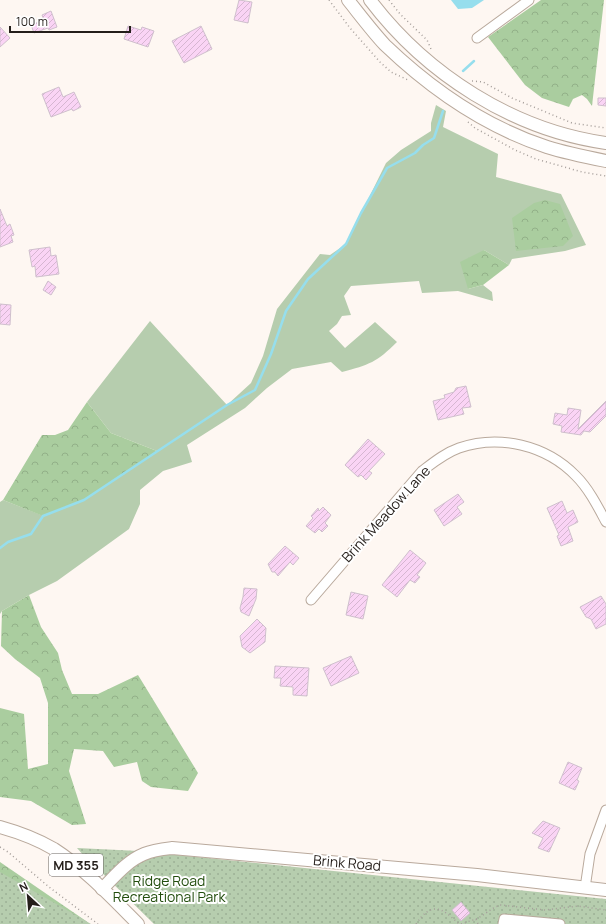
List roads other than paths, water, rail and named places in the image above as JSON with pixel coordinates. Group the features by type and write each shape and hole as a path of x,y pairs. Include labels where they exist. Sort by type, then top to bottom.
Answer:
{"main road":[{"path":"348,0 385,44 420,76 455,102 493,124 531,141 562,151 606,161"},
{"path":"370,0 380,14 410,45 432,65 467,90 505,112 538,125 571,136 606,143"},
{"name":"MD 355","path":"0,827 18,832 53,848 102,889 138,924"},
{"name":"Brink Road","path":"102,889 135,858 154,851 172,848 477,875 606,890"}],"street":[{"path":"477,38 529,0"},
{"name":"Brink Meadow Lane","path":"311,600 422,470 440,458 464,447 483,442 500,442 526,446 557,460 577,477 595,501 606,522"},
{"path":"585,888 590,854 606,810"},
{"path":"503,924 504,919 560,924"}],"water":[{"path":"451,0 484,0 472,8 458,9"}],"waterway":[{"path":"463,71 474,61"},
{"path":"0,548 8,542 31,534 43,516 84,500 227,405 255,390 271,354 286,311 308,279 346,244 361,213 387,168 415,153 423,145 434,138 443,111"}],"park label":[{"name":"Ridge Road Recreational Park","path":"169,890"}]}
